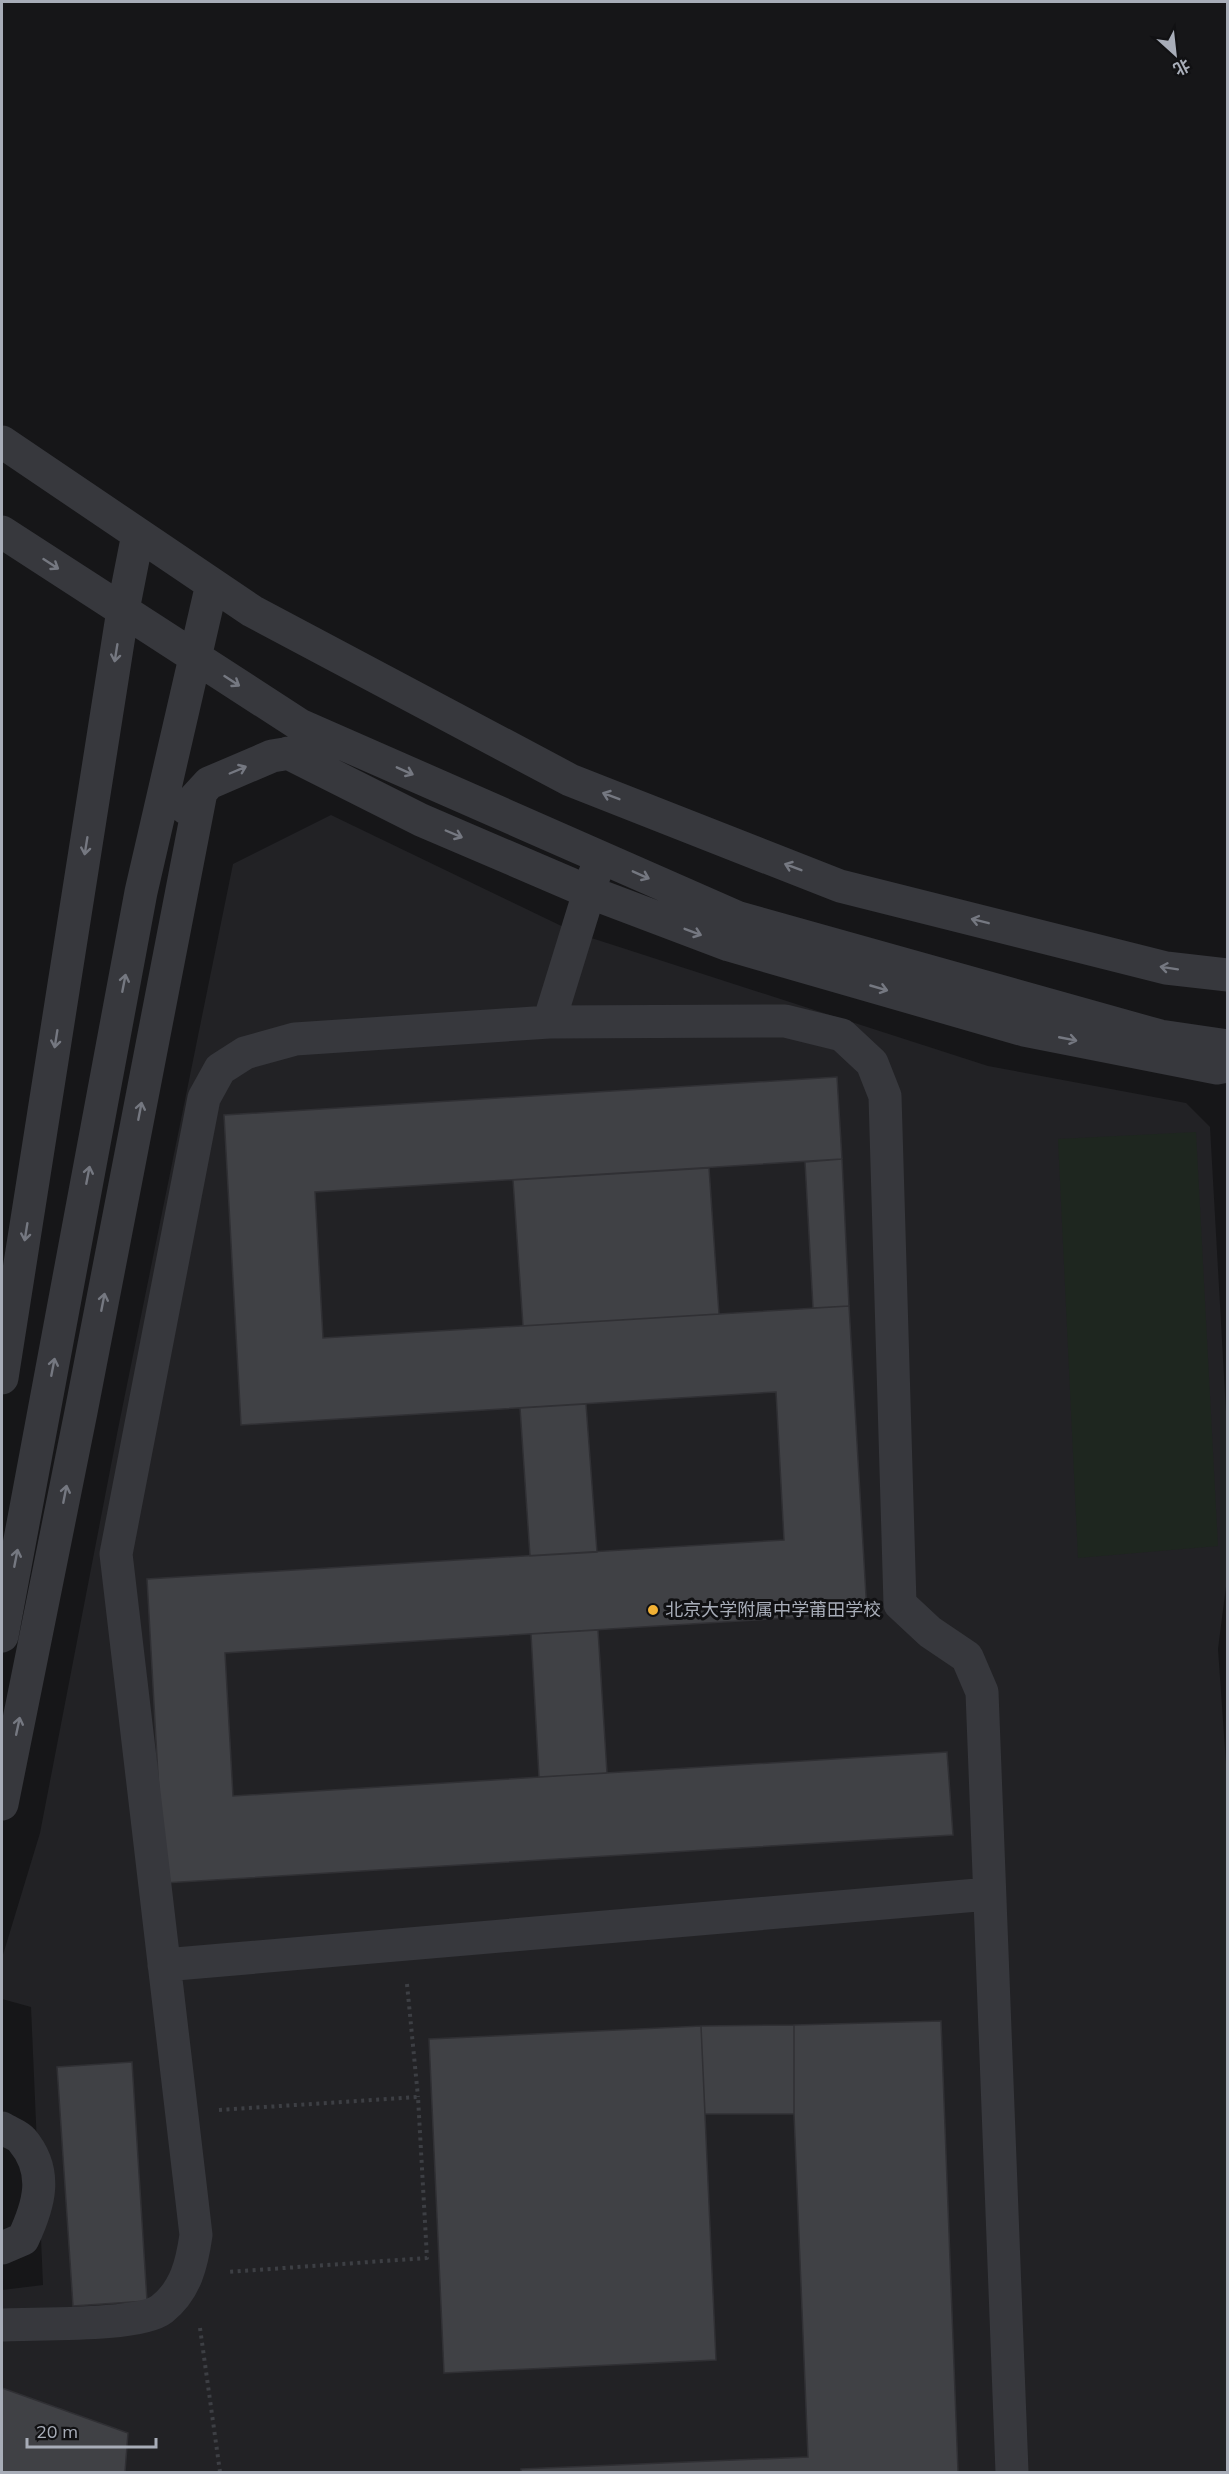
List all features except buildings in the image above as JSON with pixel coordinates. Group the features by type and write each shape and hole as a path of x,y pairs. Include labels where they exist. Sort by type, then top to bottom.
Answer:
{"street":[{"path":"2,442 262,617 570,780 840,886 1166,968 1227,975"},
{"path":"2,532 300,725 739,918 1160,1036 1225,1063"},
{"path":"2,1378 123,610 138,534"},
{"path":"2,1636 146,873 212,584"},
{"path":"146,873 174,821 209,783 272,756 288,753 326,747 372,757"},
{"path":"288,753 421,820 589,892 729,945 1012,1027 1225,1063"},
{"path":"2,1804 81,1412 201,792"},
{"path":"549,1022 600,857"},
{"path":"2,2325 129,2320 160,2310 180,2286 192,2265 196,2235 116,1554 204,1098 220,1069 245,1053 295,1039 549,1022 785,1021 842,1035 872,1062 885,1096 900,1604 930,1632 967,1657 982,1692 1012,2472"},
{"path":"164,1965 990,1894"},
{"path":"2,2128 22,2139 39,2172 37,2209 23,2239 2,2248"}],"path":[{"path":"220,2472 198,2320 180,2286 428,2258 418,2097 403,1944"},
{"path":"182,2112 418,2097"}],"shaded area":[{"name":"北京大学附属中学莆田学校","path":"331,815 576,933 988,1066 1186,1103 1210,1127 1228,1447 1228,1571 1218,1649 1228,1792 1227,2472 2,2472 2,2290 43,2285 31,2007 2,1999 2,1958 40,1833 118,1429 233,864"},
{"path":"1196,1132 1218,1546 1078,1558 1058,1139"}],"place":[{"name":"北京大学附属中学莆田学校","path":"653,1610"}]}
